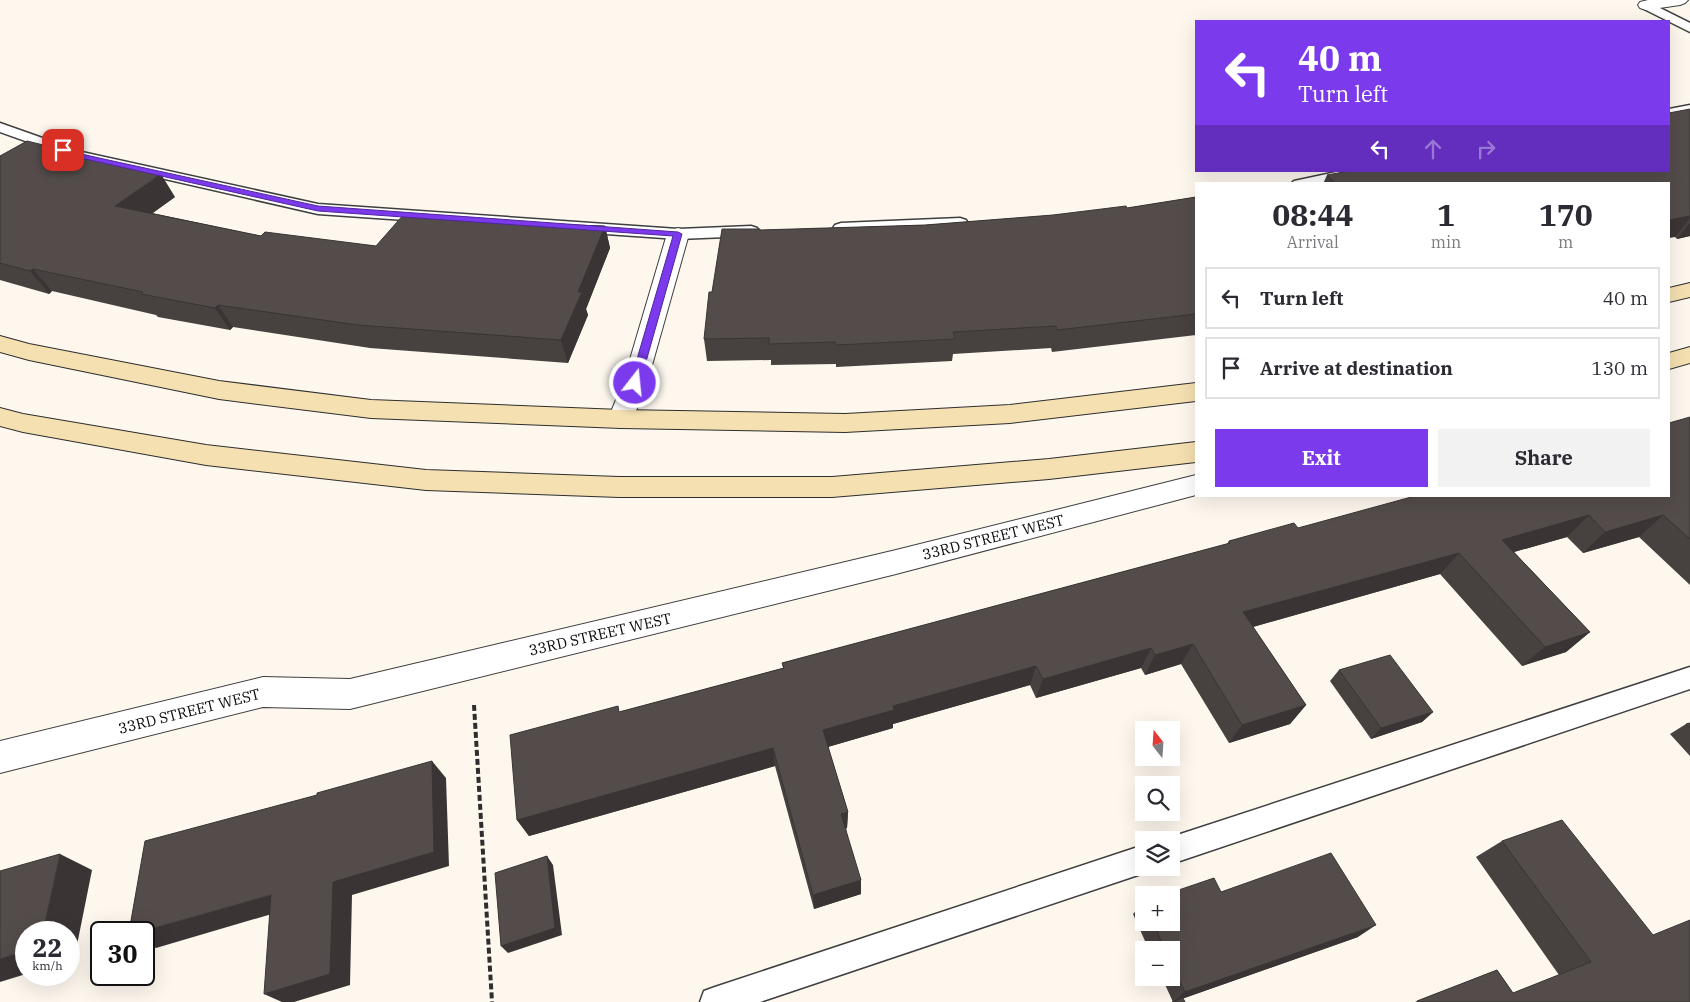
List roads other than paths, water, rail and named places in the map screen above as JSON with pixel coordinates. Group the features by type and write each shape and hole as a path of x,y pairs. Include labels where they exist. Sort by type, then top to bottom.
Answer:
{"main road":[{"path":"1670,295 1690,290"},
{"path":"0,344 29,352 219,390 266,396 372,408 621,419 845,423 1010,414 1195,392"},
{"path":"1670,361 1690,355"},
{"path":"0,417 23,424 206,455 406,478 619,487 832,487 1049,469 1195,452"}],"street":[{"path":"1646,6 1680,0"},
{"path":"621,419 635,383 678,234"},
{"name":"33RD STREET WEST","path":"0,757 263,692 350,694 896,562 1195,485"}],"lane":[{"path":"1646,6 1690,28"},
{"path":"1670,113 1690,109"},
{"path":"0,127 78,156 318,209 678,234 770,230"},
{"path":"1309,182 1360,172"},
{"path":"829,228 976,222"},
{"path":"1180,847 1690,678"},
{"path":"715,1002 1135,863"}]}
